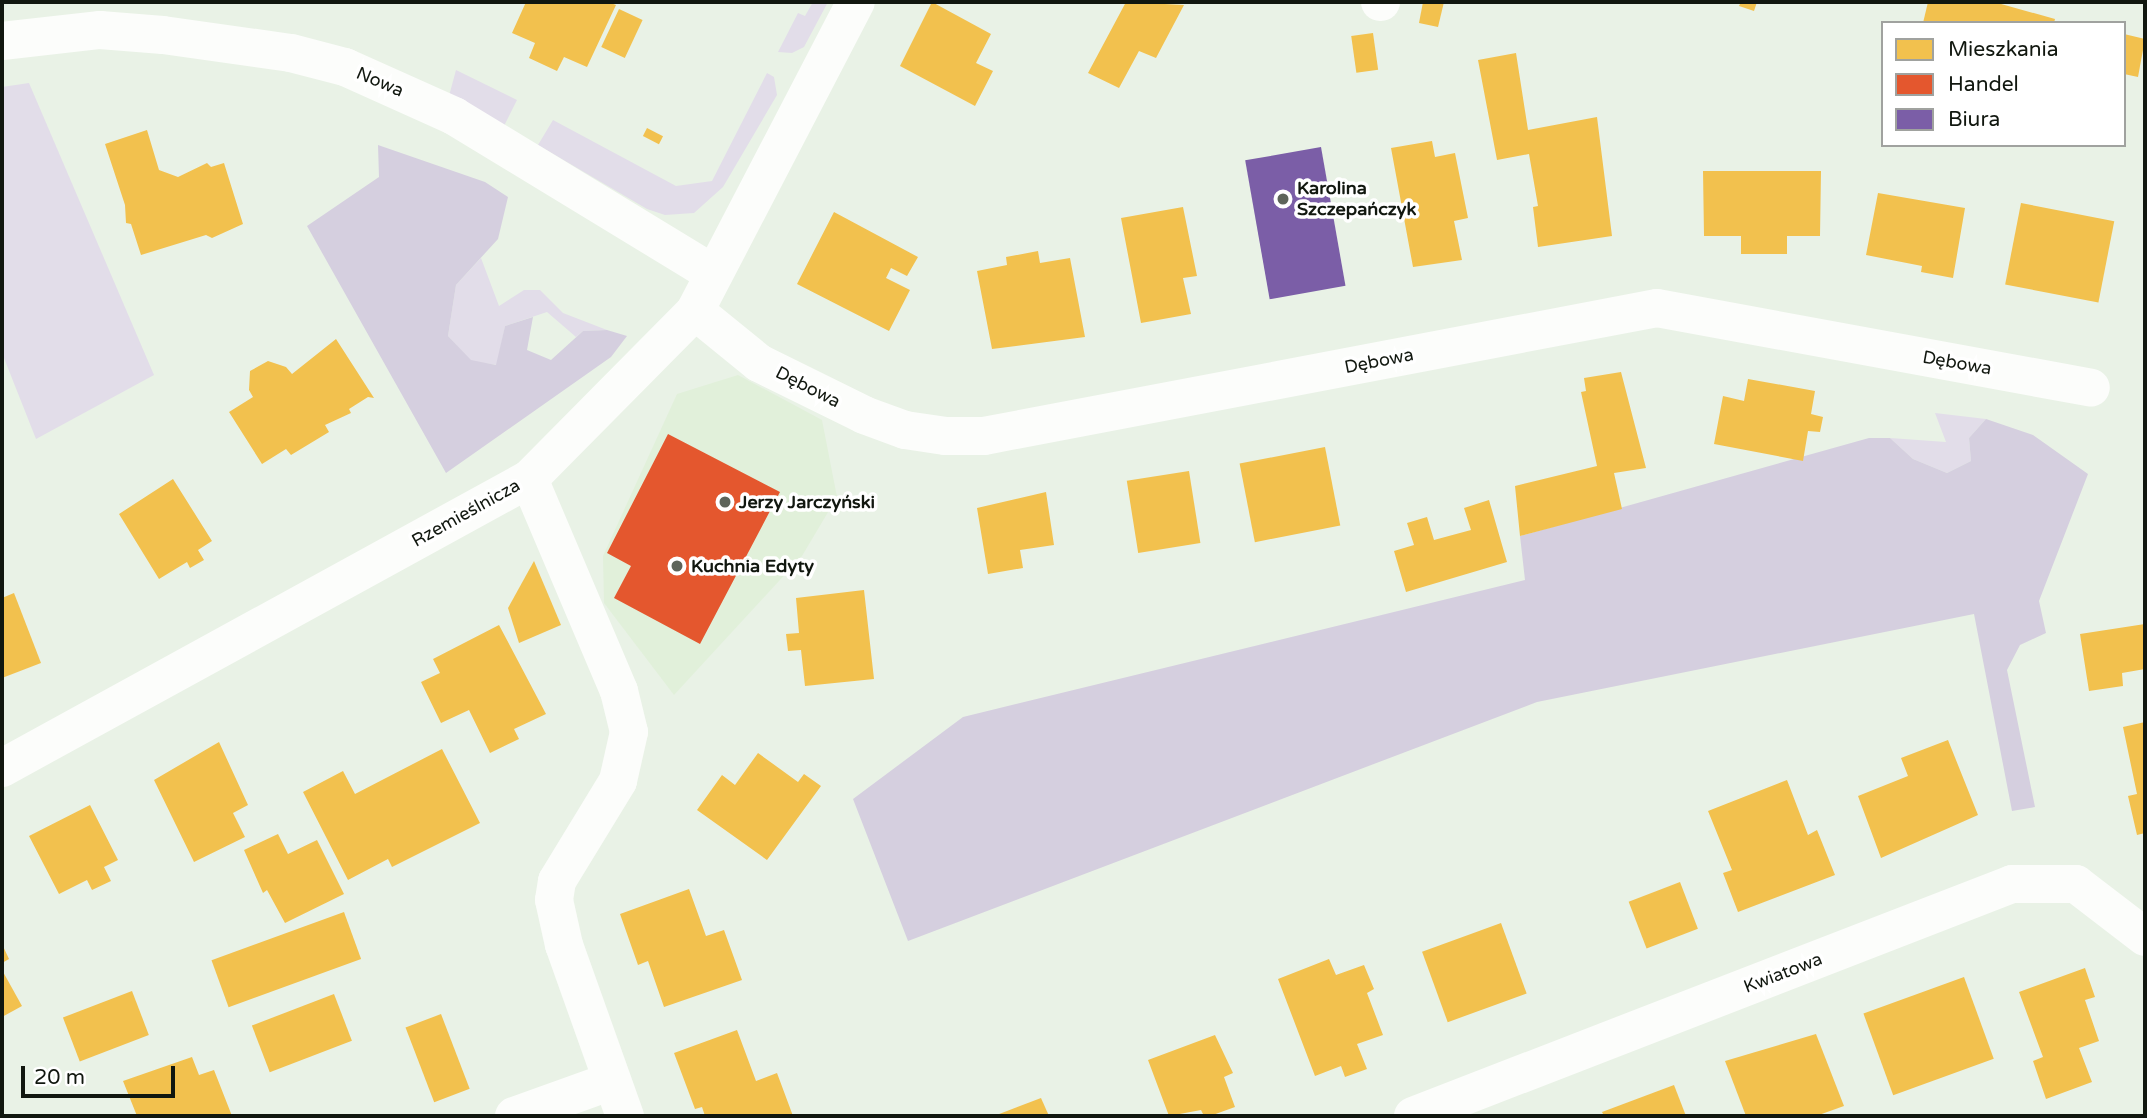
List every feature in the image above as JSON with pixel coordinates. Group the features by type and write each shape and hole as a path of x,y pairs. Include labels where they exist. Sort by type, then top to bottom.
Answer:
{"street":[{"name":"Rzemieślnicza","path":"2,768 528,479 695,311 856,2"},
{"name":"Nowa","path":"2,41 89,31 163,34 290,52 345,67 454,116 714,274"},
{"name":"Dębowa","path":"695,311 759,363 864,415 905,430 945,436 984,436 1657,308 2091,388"},
{"path":"528,479 620,691 629,732 618,782 563,871 554,900 564,945 625,1116"},
{"name":"Kwiatowa","path":"1413,1116 2012,884 2076,884 2145,937"},
{"path":"514,1116 612,1081"}],"shaded area":[{"path":"813,2 828,2 804,47 792,53 778,52 798,13 805,16"},
{"path":"456,70 517,100 503,128 449,96"},
{"path":"767,73 774,77 777,95 723,187 694,213 665,215 647,209 538,145 553,120 676,186 712,181"},
{"path":"29,83 154,375 36,439 2,353 2,87"},
{"path":"378,145 485,182 508,197 498,239 456,285 448,336 471,360 496,365 505,326 533,317 527,350 551,360 583,331 607,330 627,336 611,357 446,473 307,226 379,177"},
{"path":"481,258 499,306 524,290 540,290 563,313 607,330 583,331 576,337 547,312 505,326 497,365 471,361 448,336 456,285"},
{"path":"738,375 822,420 837,497 802,556 674,695 604,603 603,556 677,394"},
{"path":"1935,413 1986,419 1969,438 1971,461 1947,473 1913,459 1890,438 1946,442"},
{"path":"1986,419 2033,435 2088,474 2039,601 2046,633 2020,645 2007,670 2035,807 2012,811 1974,614 1537,702 908,941 853,799 963,717 1525,580 1520,536 1869,438 1890,438 1913,459 1947,473 1971,461 1969,438"}],"building: Mieszkania":[{"path":"526,2 608,2 616,5 587,67 564,57 557,71 529,58 535,43 512,33"},
{"path":"932,2 991,34 976,63 993,71 975,106 900,66"},
{"path":"1126,2 1184,5 1156,58 1139,51 1119,88 1088,73"},
{"path":"1423,2 1444,2 1438,27 1419,23"},
{"path":"1741,2 1757,2 1754,11 1739,6"},
{"path":"1928,2 1994,2 2055,19 2054,21 1923,21"},
{"path":"619,9 643,20 625,58 601,47"},
{"path":"1373,33 1378,70 1356,73 1351,36"},
{"path":"2126,34 2145,39 2138,77 2126,74"},
{"path":"1516,53 1528,130 1597,117 1612,236 1538,247 1533,207 1538,206 1529,154 1497,160 1478,60"},
{"path":"647,128 663,136 659,144 643,136"},
{"path":"147,130 159,170 178,177 207,163 211,167 224,163 243,224 212,238 206,235 141,255 131,224 126,223 125,205 105,144"},
{"path":"1432,141 1435,157 1455,153 1468,218 1454,221 1462,260 1413,267 1391,148"},
{"path":"1703,171 1821,171 1820,236 1787,236 1787,254 1741,254 1741,236 1704,236"},
{"path":"1878,193 1965,208 1953,278 1921,272 1922,266 1866,255"},
{"path":"2021,203 2114,221 2098,303 2005,284"},
{"path":"1183,207 1197,276 1183,278 1191,314 1141,323 1121,218"},
{"path":"834,212 918,257 907,276 891,268 886,278 910,290 889,331 797,284"},
{"path":"1038,251 1040,263 1070,258 1085,337 992,349 977,271 1007,265 1006,257"},
{"path":"336,339 374,398 368,397 349,409 351,413 325,425 329,432 291,455 286,449 262,464 229,412 253,397 249,390 250,371 268,361 286,367 292,374"},
{"path":"1621,372 1646,468 1614,473 1622,509 1520,536 1515,486 1597,466 1581,392 1586,391 1584,378"},
{"path":"1748,379 1815,391 1811,414 1823,417 1820,432 1808,431 1803,461 1714,444 1723,396 1744,401"},
{"path":"1325,447 1340,526 1255,542 1240,464"},
{"path":"1189,471 1200,543 1138,553 1127,481"},
{"path":"173,479 212,541 198,550 204,560 190,568 187,562 159,579 119,514"},
{"path":"1046,492 1054,545 1020,550 1023,568 988,574 977,508"},
{"path":"1489,500 1507,562 1406,592 1394,551 1414,545 1407,523 1427,517 1434,540 1471,530 1464,508"},
{"path":"534,561 561,625 519,643 508,608"},
{"path":"864,590 874,679 805,686 801,650 788,651 786,634 799,633 796,598"},
{"path":"14,593 41,663 2,678 2,598"},
{"path":"2145,624 2145,669 2122,673 2123,686 2089,691 2080,634"},
{"path":"499,625 546,714 514,729 519,739 490,753 469,710 441,723 421,682 440,673 433,659"},
{"path":"2145,722 2145,833 2137,835 2128,796 2137,794 2123,727"},
{"path":"1948,740 1978,815 1881,858 1858,796 1908,776 1901,758"},
{"path":"219,742 248,805 233,813 245,837 194,862 154,780"},
{"path":"442,749 480,823 392,867 388,859 348,880 303,792 343,771 355,794"},
{"path":"758,753 798,782 804,774 821,786 767,860 697,810 722,775 735,785"},
{"path":"1787,780 1808,835 1817,830 1835,875 1738,912 1723,873 1732,870 1708,811"},
{"path":"90,805 118,860 104,867 111,881 92,890 87,880 59,894 29,836"},
{"path":"278,834 288,854 317,840 344,894 285,923 267,890 263,893 244,850"},
{"path":"1680,882 1698,929 1647,948 1629,902"},
{"path":"689,889 706,936 724,930 742,980 664,1007 648,961 638,965 620,914"},
{"path":"344,912 361,959 229,1007 212,960"},
{"path":"1501,923 1527,993 1448,1022 1422,952"},
{"path":"2,944 9,959 2,963"},
{"path":"1329,959 1336,975 1364,965 1374,989 1367,993 1383,1035 1357,1044 1367,1069 1345,1077 1341,1066 1315,1076 1278,979"},
{"path":"2085,968 2095,997 2085,1000 2099,1041 2079,1048 2092,1082 2046,1099 2033,1061 2043,1057 2019,992"},
{"path":"2,970 22,1006 2,1017"},
{"path":"1964,977 1994,1059 1893,1095 1863,1014"},
{"path":"132,991 149,1035 80,1061 63,1018"},
{"path":"334,994 352,1041 270,1072 252,1026"},
{"path":"441,1014 470,1089 434,1102 406,1028"},
{"path":"737,1030 756,1081 777,1073 793,1116 705,1116 702,1107 695,1109 674,1053"},
{"path":"1816,1034 1844,1106 1816,1116 1746,1116 1725,1061"},
{"path":"1215,1035 1233,1073 1224,1077 1235,1107 1210,1116 1204,1116 1201,1110 1169,1116 1148,1060"},
{"path":"192,1057 199,1075 214,1070 232,1116 137,1116 123,1081"},
{"path":"1674,1085 1686,1116 1604,1116 1602,1112"},
{"path":"1041,1098 1049,1116 994,1116"}],"building: Handel":[{"path":"668,434 780,492 700,644 614,598 631,566 607,553"}],"building: Biura":[{"path":"1321,147 1345,286 1270,299 1245,160"}],"place":[{"name":"Karolina Szczepańczyk","path":"1283,199"},
{"name":"Jerzy Jarczyński","path":"725,502"},
{"name":"Kuchnia Edyty","path":"677,566"}]}
